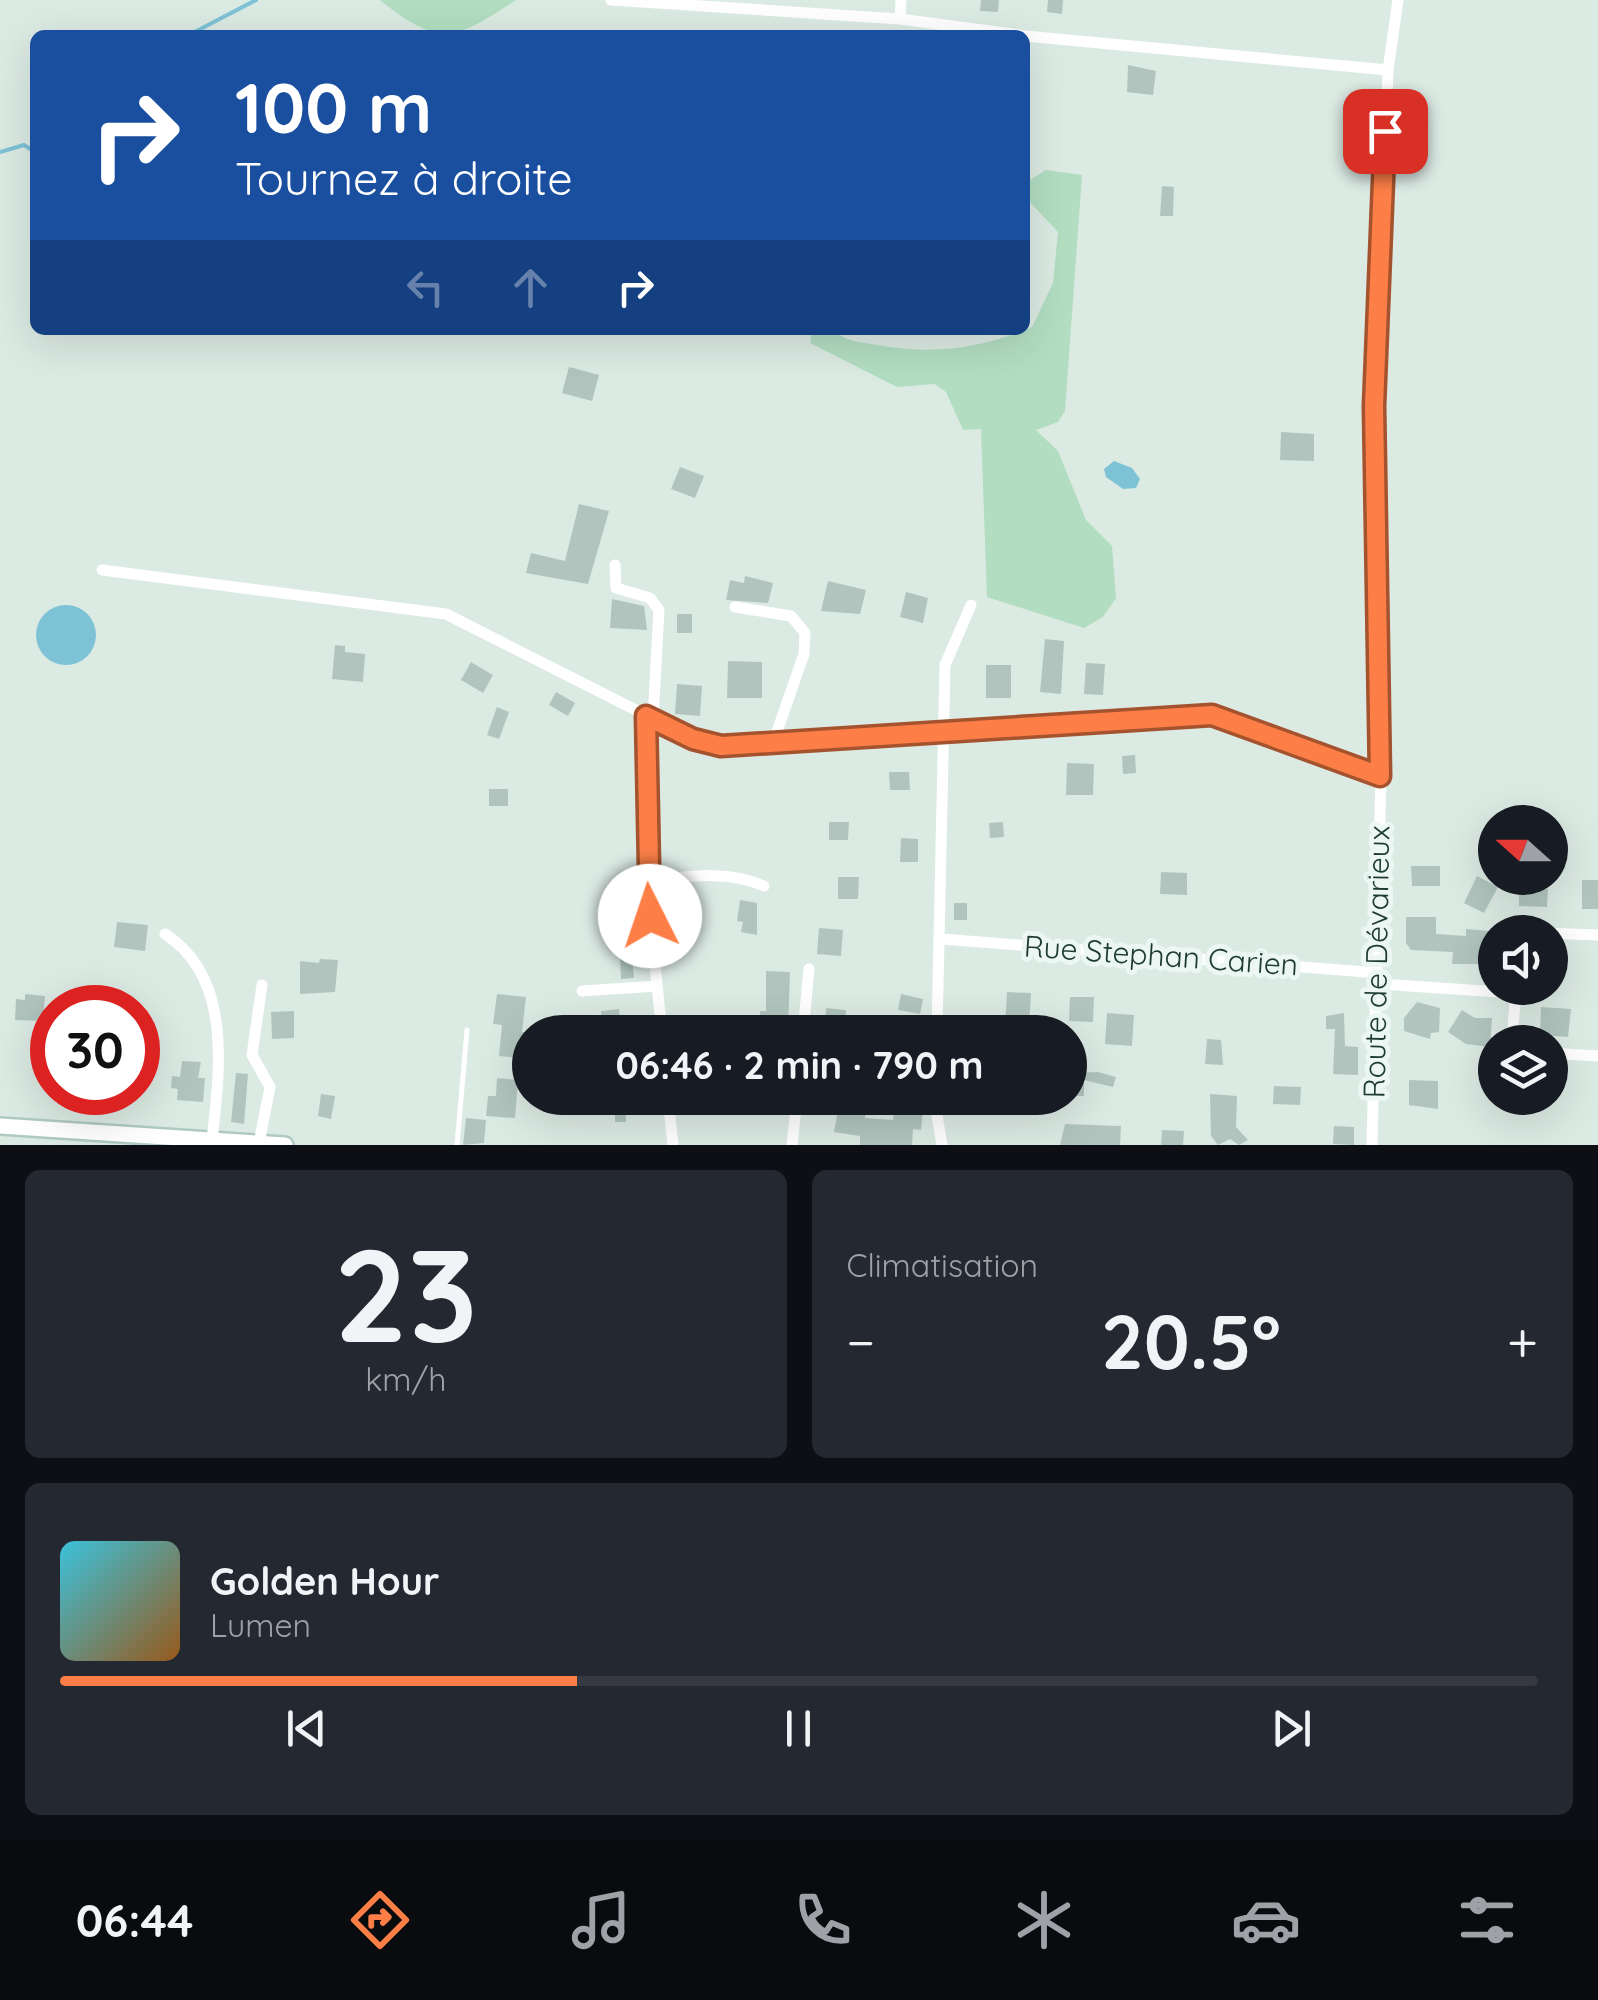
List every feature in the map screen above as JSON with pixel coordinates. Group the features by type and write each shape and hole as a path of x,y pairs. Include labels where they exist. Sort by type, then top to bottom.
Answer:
{"main road":[{"path":"0,1126 285,1145"}],"street":[{"path":"612,0 900,19 985,30"},
{"path":"900,19 901,0"},
{"name":"Route de Dévarieux","path":"1372,1145 1379,978 1380,776 1374,406 1388,70 1398,0"},
{"path":"1030,36 1388,70"},
{"path":"616,564 616,588 644,596 658,610 649,717 646,882 660,1015"},
{"path":"102,570 446,614 708,744 1212,715 1380,776"},
{"path":"938,1015 945,665 971,604"},
{"path":"736,607 790,616 805,634 804,654 774,740"},
{"path":"646,882 711,874 746,878 764,886"},
{"path":"165,934 182,946 193,963 217,1020 221,1054 212,1141"},
{"path":"1568,934 1598,935"},
{"name":"Rue Stephan Carien","path":"942,939 1478,987"},
{"path":"805,1015 809,969"},
{"path":"259,1143 270,1087 252,1054 262,984"},
{"path":"582,991 657,986"},
{"path":"1568,1054 1598,1056"},
{"path":"670,1115 673,1145"},
{"path":"792,1145 795,1115"},
{"path":"937,1115 942,1145"}],"lane":[{"path":"456,1145 467,1030"}],"green space":[{"path":"380,0 516,0 463,30 429,30"},
{"path":"1046,170 1082,175 1065,411 1058,422 1036,430 1058,451 1086,520 1112,546 1116,598 1103,617 1084,628 987,597 981,429 963,430 946,392 935,384 897,387 810,343 811,335 840,335 859,342 937,350 1009,335 1030,335 1053,283 1058,232 1030,202 1030,180"}],"water":[{"path":"1114,461 1132,468 1140,479 1136,488 1123,489 1106,477 1104,469"},
{"path":"66,605 87,614 96,635 87,656 66,665 45,656 36,635 45,614"}],"building":[{"path":"981,0 999,0 998,12 980,11"},
{"path":"1048,0 1063,0 1062,14 1047,12"},
{"path":"1128,65 1156,71 1153,95 1127,92"},
{"path":"1162,186 1174,187 1173,216 1160,216"},
{"path":"569,367 599,375 592,401 562,393"},
{"path":"1281,432 1314,434 1314,461 1280,460"},
{"path":"680,467 704,476 695,498 671,489"},
{"path":"579,504 609,511 588,584 526,573 531,553 565,561"},
{"path":"745,576 773,583 768,603 726,600 730,580 744,583"},
{"path":"828,581 866,590 860,614 821,611"},
{"path":"906,592 928,598 923,623 900,617"},
{"path":"612,599 644,606 647,630 610,628"},
{"path":"677,614 692,614 692,633 677,633"},
{"path":"1045,639 1064,641 1061,694 1040,692"},
{"path":"335,645 345,646 345,652 365,654 363,682 332,679"},
{"path":"728,661 762,662 762,698 727,698"},
{"path":"471,662 493,675 483,693 461,680"},
{"path":"1086,663 1105,664 1103,695 1084,694"},
{"path":"986,665 1011,665 1011,698 986,698"},
{"path":"677,684 702,686 700,716 675,714"},
{"path":"556,692 575,703 568,716 549,705"},
{"path":"497,707 509,712 499,739 487,735"},
{"path":"1135,755 1136,773 1123,774 1122,756"},
{"path":"1067,763 1094,764 1093,795 1066,795"},
{"path":"889,772 909,772 910,790 890,790"},
{"path":"489,789 508,789 508,806 489,806"},
{"path":"829,822 849,822 848,840 829,840"},
{"path":"1003,822 1004,837 990,838 989,823"},
{"path":"901,838 918,839 918,862 900,862"},
{"path":"1411,866 1440,866 1440,886 1412,886"},
{"path":"1161,872 1187,873 1187,895 1160,894"},
{"path":"1477,876 1478,895 1494,895 1484,913 1464,903"},
{"path":"838,877 859,877 858,899 838,899"},
{"path":"1582,880 1598,880 1598,909 1582,909"},
{"path":"1519,895 1548,895 1547,907 1519,906"},
{"path":"740,900 757,903 757,935 741,932 743,922 737,921"},
{"path":"954,903 967,903 967,920 954,920"},
{"path":"1406,917 1436,917 1436,934 1466,936 1466,929 1478,930 1478,964 1452,964 1453,952 1411,950 1406,943"},
{"path":"117,922 148,925 145,951 114,947"},
{"path":"819,928 843,930 841,956 817,954"},
{"path":"632,955 634,978 621,979 620,956"},
{"path":"320,959 338,960 335,992 300,994 300,961 319,963"},
{"path":"766,971 790,972 789,1015 760,1015 760,1011 766,1011"},
{"path":"1007,992 1031,993 1030,1015 1006,1015"},
{"path":"25,994 30,994 30,1021 15,1020 16,999 25,1000"},
{"path":"497,994 526,997 524,1015 512,1015 512,1057 499,1056 502,1025 493,1024"},
{"path":"901,994 923,999 920,1014 898,1010"},
{"path":"1070,997 1094,997 1093,1022 1087,1022 1087,1015 1069,1015"},
{"path":"1417,1002 1440,1008 1439,1032 1431,1033 1430,1039 1404,1031 1404,1018"},
{"path":"1541,1007 1571,1009 1568,1037 1568,1025 1540,1025"},
{"path":"826,1008 846,1010 846,1015 826,1015"},
{"path":"619,1009 620,1015 601,1015 601,1011"},
{"path":"1462,1010 1475,1018 1492,1018 1492,1025 1478,1025 1478,1046 1466,1044 1448,1032"},
{"path":"294,1011 294,1038 272,1039 271,1012"},
{"path":"1107,1013 1134,1015 1132,1046 1105,1044"},
{"path":"1344,1013 1345,1046 1358,1047 1358,1075 1333,1074 1335,1029 1326,1029 1326,1016"},
{"path":"1207,1039 1221,1040 1223,1065 1205,1064"},
{"path":"182,1061 201,1062 198,1078 205,1078 203,1102 177,1100 178,1089 171,1088 172,1076 180,1077"},
{"path":"1087,1072 1116,1077 1113,1087 1087,1081"},
{"path":"236,1073 248,1074 244,1124 231,1122"},
{"path":"497,1078 512,1079 515,1118 486,1116 488,1096 496,1096"},
{"path":"1409,1080 1438,1081 1438,1109 1409,1105"},
{"path":"1274,1086 1301,1087 1300,1105 1273,1104"},
{"path":"321,1094 335,1096 331,1119 318,1116"},
{"path":"1210,1094 1237,1096 1236,1127 1248,1140 1239,1145 1230,1139 1218,1145 1211,1136"},
{"path":"615,1115 626,1115 626,1122 615,1122"},
{"path":"837,1115 893,1120 893,1115 923,1115 921,1130 913,1129 912,1145 860,1145 860,1136 834,1132"},
{"path":"466,1118 486,1120 484,1143 463,1145"},
{"path":"1065,1124 1121,1126 1120,1145 1060,1145"},
{"path":"1334,1126 1354,1127 1354,1145 1333,1144"},
{"path":"1162,1130 1184,1131 1183,1145 1161,1145"}],"waterway":[{"path":"199,30 256,0"},
{"path":"0,152 24,145 30,149"}],"route":[{"path":"650,916 646,882 646,716 693,739 721,746 1212,715 1380,776 1374,406 1385,131"}]}
